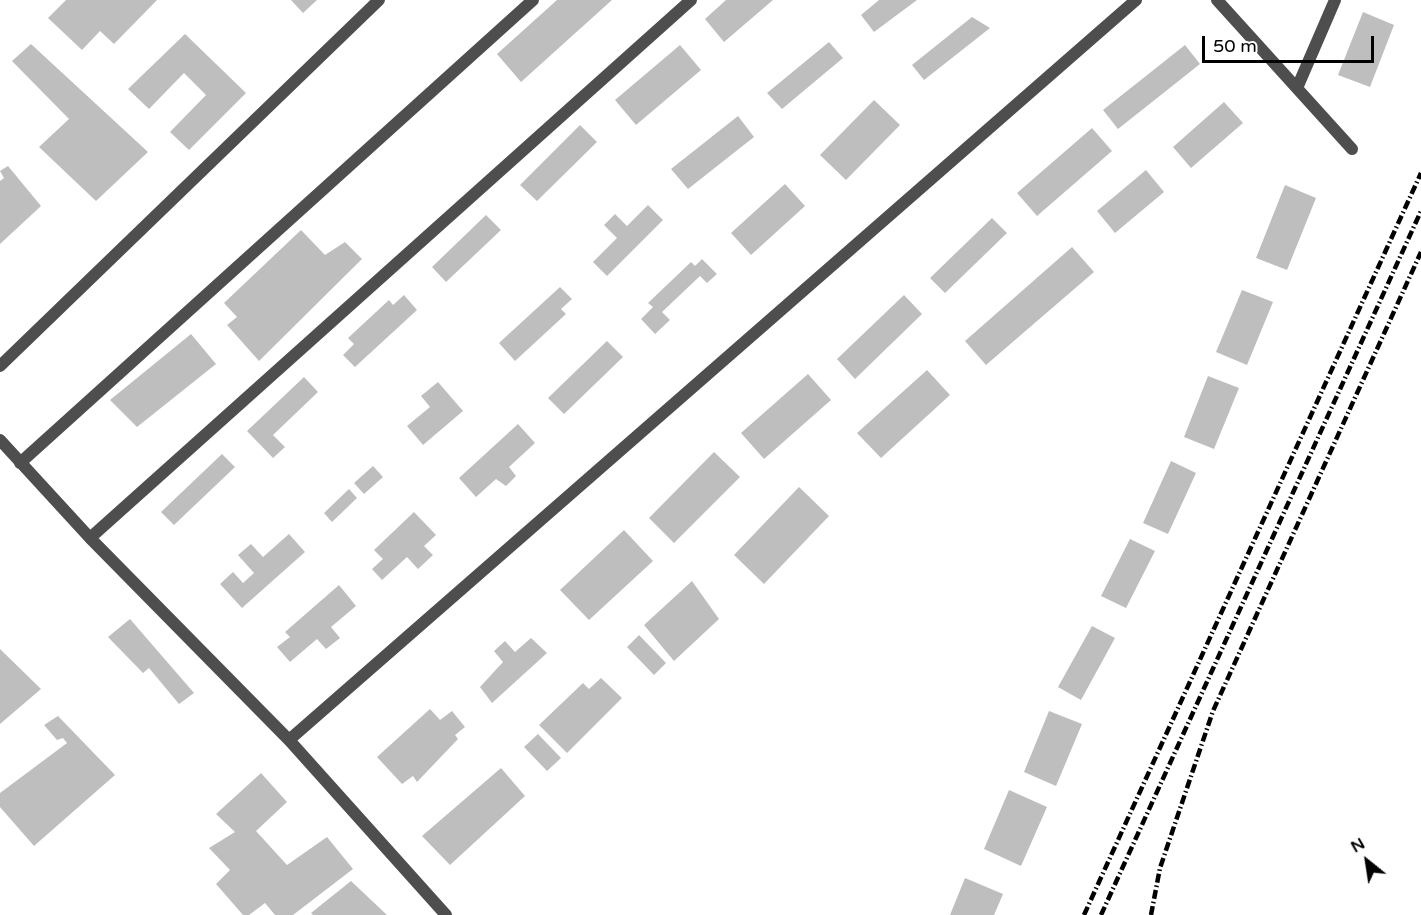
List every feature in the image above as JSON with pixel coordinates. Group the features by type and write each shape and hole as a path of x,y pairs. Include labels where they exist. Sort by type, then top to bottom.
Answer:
{"street":[{"path":"0,366 379,0"},
{"path":"20,463 533,0"},
{"path":"90,538 692,0"},
{"path":"289,740 1136,0"},
{"path":"1217,0 1352,149"},
{"path":"1297,88 1335,0"},
{"path":"0,440 90,538 289,740 446,915"}],"building":[{"path":"66,0 157,0 114,44 100,31 82,50 48,18"},
{"path":"291,0 317,0 303,13"},
{"path":"557,0 612,0 521,82 497,54"},
{"path":"726,0 773,0 724,42 705,19"},
{"path":"879,0 917,0 874,32 861,15"},
{"path":"1363,12 1394,25 1370,87 1338,75"},
{"path":"972,17 990,28 924,80 912,65"},
{"path":"185,34 246,93 189,150 170,132 206,95 184,73 149,109 128,89"},
{"path":"829,42 843,58 782,109 767,93"},
{"path":"31,44 148,152 96,201 39,147 69,119 12,61"},
{"path":"680,45 701,70 636,125 615,100"},
{"path":"1185,45 1200,64 1118,129 1103,110"},
{"path":"874,100 900,125 846,180 820,155"},
{"path":"1224,102 1243,123 1191,168 1173,147"},
{"path":"738,116 754,137 688,189 671,169"},
{"path":"580,125 597,142 537,201 520,185"},
{"path":"1092,128 1112,151 1037,216 1017,193"},
{"path":"8,166 41,206 0,244 0,181 4,178 0,171"},
{"path":"1146,170 1164,192 1115,233 1097,211"},
{"path":"785,184 805,206 751,255 731,233"},
{"path":"1285,185 1316,198 1287,270 1256,258"},
{"path":"648,205 663,220 607,276 593,262 617,238 604,225 615,214 627,226"},
{"path":"486,215 501,230 446,282 432,267"},
{"path":"992,218 1007,233 945,293 930,278"},
{"path":"301,230 325,255 345,242 362,259 259,361 227,325 237,317 224,303"},
{"path":"1072,247 1094,272 986,365 965,341"},
{"path":"702,259 717,274 707,283 700,276 662,312 670,320 655,334 641,319 653,307 648,303 691,262 695,266"},
{"path":"560,287 572,299 561,309 566,314 515,361 499,343"},
{"path":"1242,290 1273,302 1247,365 1216,352"},
{"path":"404,295 417,310 355,367 343,355 354,344 348,338 389,300 393,305"},
{"path":"904,295 922,314 855,379 837,359"},
{"path":"191,334 216,364 137,427 110,400"},
{"path":"607,341 623,357 564,414 548,398"},
{"path":"927,370 950,395 881,458 857,433"},
{"path":"808,374 831,400 764,459 741,433"},
{"path":"1208,376 1239,388 1214,449 1184,437"},
{"path":"304,377 318,392 273,435 285,447 273,458 247,431"},
{"path":"438,382 463,411 423,445 407,426 430,407 421,396"},
{"path":"518,424 535,443 509,467 516,476 506,486 496,479 476,497 459,478"},
{"path":"714,452 740,477 674,543 649,518"},
{"path":"222,454 235,467 174,525 161,512"},
{"path":"1171,461 1196,473 1168,534 1143,523"},
{"path":"373,466 383,477 364,494 354,483"},
{"path":"799,487 829,516 764,584 734,555"},
{"path":"349,489 357,498 332,522 324,513"},
{"path":"414,512 436,535 424,546 433,555 418,569 407,557 382,580 372,569 383,559 374,550"},
{"path":"624,530 653,561 589,620 560,590"},
{"path":"289,534 305,552 242,608 220,584 233,572 243,583 254,573 238,555 251,544 263,557"},
{"path":"1130,539 1155,551 1126,608 1101,596"},
{"path":"692,581 719,619 674,661 644,625"},
{"path":"339,585 356,606 331,627 340,638 326,649 317,639 290,662 277,647 290,637 285,632"},
{"path":"130,619 194,693 179,704 149,668 143,673 108,637"},
{"path":"1092,626 1115,638 1081,700 1058,687"},
{"path":"639,635 666,663 654,675 627,647"},
{"path":"531,638 547,653 492,703 480,687 503,662 494,651 505,641 515,652"},
{"path":"0,649 41,689 0,724"},
{"path":"601,678 622,698 567,753 539,725 583,683 589,689"},
{"path":"430,709 440,720 452,711 465,727 455,735 458,739 417,782 413,776 402,784 377,757"},
{"path":"1049,711 1082,724 1056,786 1024,772"},
{"path":"58,716 115,775 34,846 0,807 0,793 67,743 63,738 57,740 44,725"},
{"path":"538,734 561,758 547,771 524,747"},
{"path":"501,768 525,796 450,865 422,836"},
{"path":"261,773 287,802 256,831 287,865 327,837 353,869 293,915 275,915 265,903 249,915 243,915 216,884 230,870 209,848 235,832 216,814"},
{"path":"1009,790 1047,807 1021,866 984,849"},
{"path":"965,878 1003,894 994,915 950,915"},
{"path":"351,881 387,915 313,915 311,913"}],"railway":[{"path":"1084,915 1421,173"},
{"path":"1101,915 1421,211"},
{"path":"1151,915 1160,868 1213,711 1421,252"}]}
